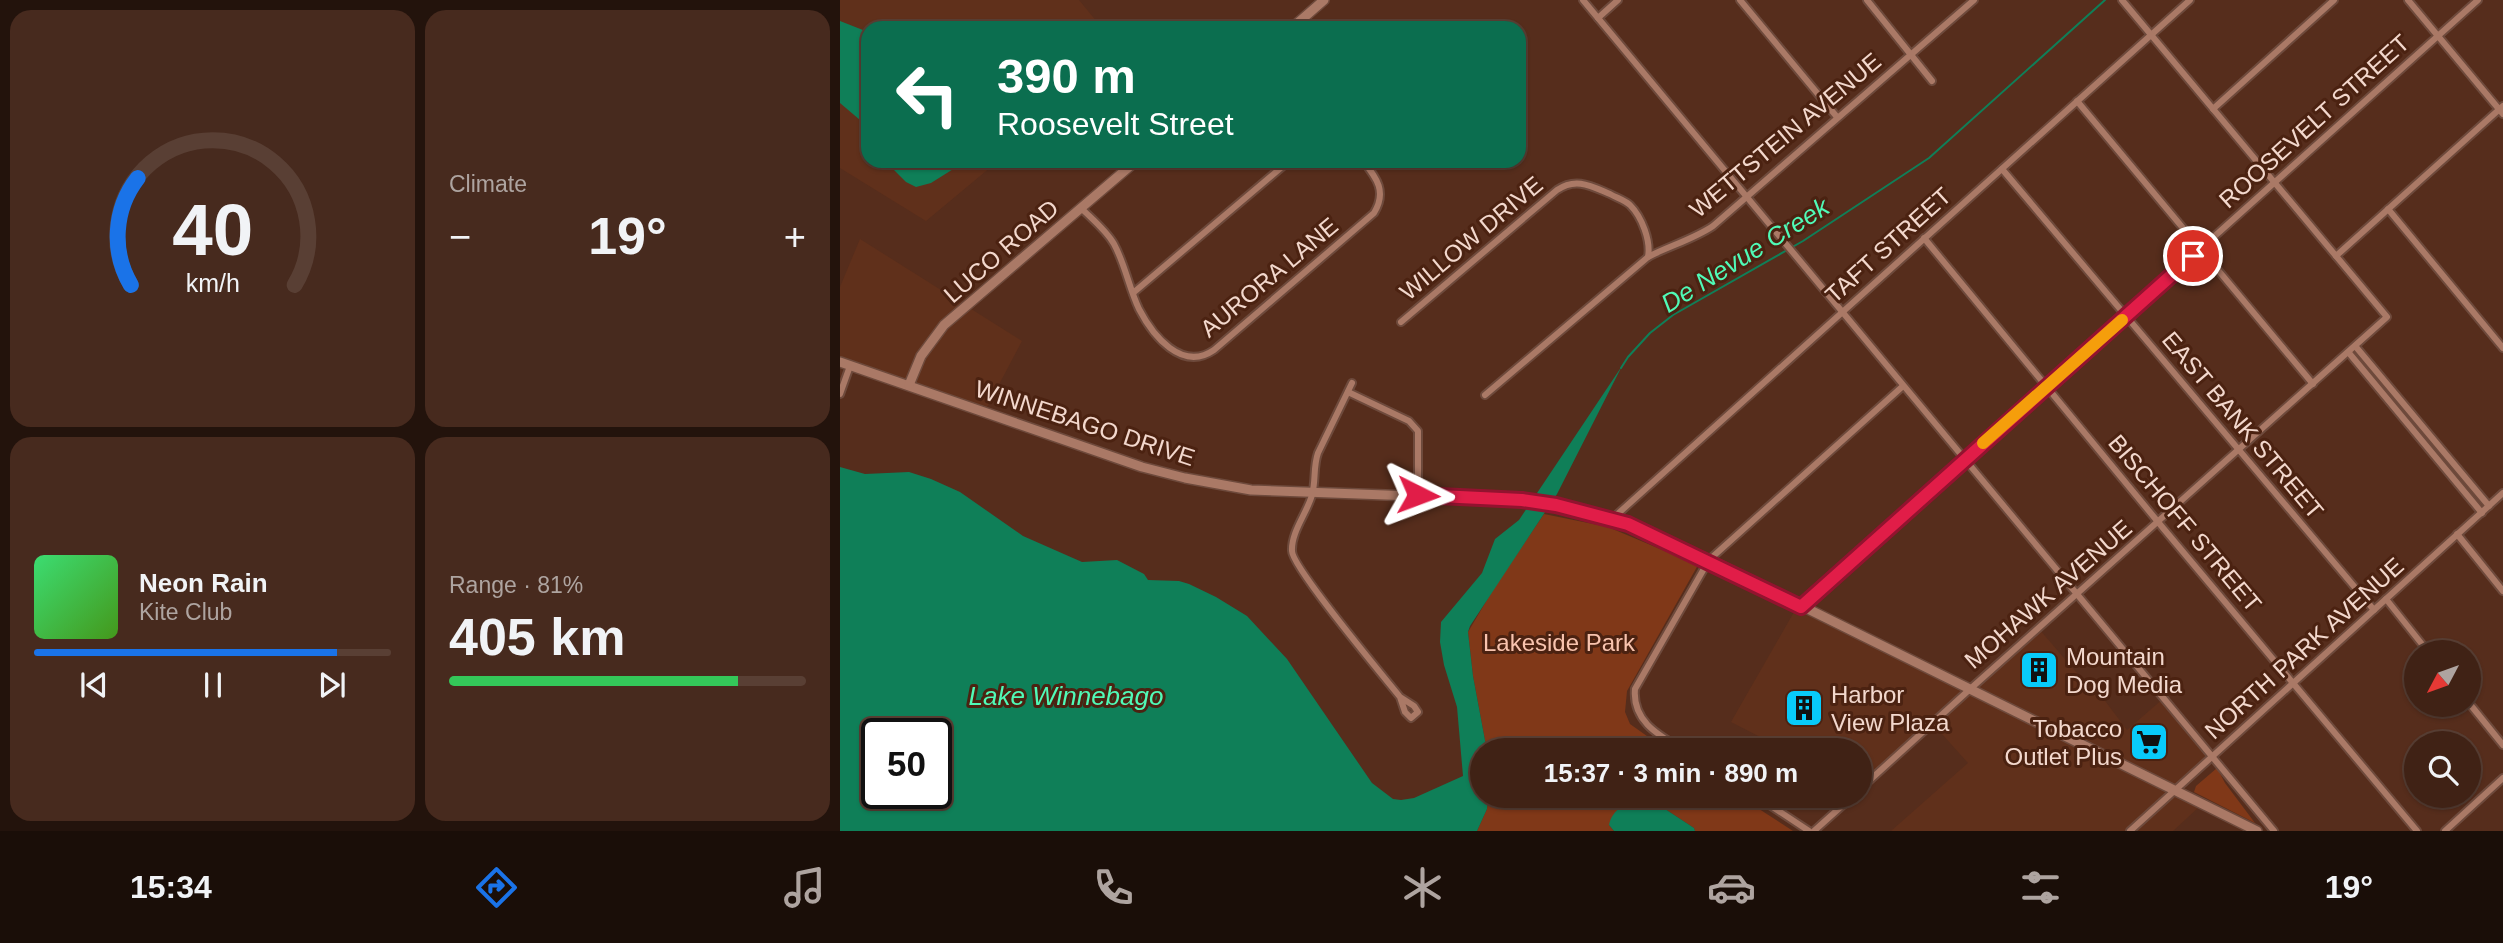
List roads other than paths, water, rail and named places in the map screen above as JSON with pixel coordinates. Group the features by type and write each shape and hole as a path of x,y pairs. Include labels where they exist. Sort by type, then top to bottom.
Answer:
{"main road":[{"path":"1300,21 1324,0"},
{"name":"LUCO ROAD","path":"909,385 921,356 944,325 1128,168"},
{"name":"WINNEBAGO DRIVE","path":"840,362 1164,473 1230,487 1312,494 1522,500 1556,505 1628,524 1709,560 2257,831"}],"street":[{"path":"1583,0 2274,831"},
{"path":"1598,18 1618,0"},
{"path":"1741,0 1837,117"},
{"path":"1867,0 1932,81"},
{"name":"WETTSTEIN AVENUE","path":"1485,395 1648,257 1671,244 1704,232 1974,0"},
{"path":"2122,0 2336,256 2502,110 2408,0"},
{"name":"TAFT STREET","path":"1612,520 2190,0"},
{"path":"2213,109 2334,0"},
{"name":"ROOSEVELT STREET","path":"1801,607 2478,0"},
{"path":"2077,101 2313,384"},
{"path":"1133,293 1281,168"},
{"name":"AURORA LANE","path":"1081,208 1112,242 1144,317 1171,349 1188,358 1208,354 1374,214 1381,200 1381,188 1369,168"},
{"name":"EAST BANK STREET","path":"2002,169 2374,610"},
{"name":"WILLOW DRIVE","path":"1401,322 1559,188 1570,184 1588,184 1629,205 1648,239 1648,257"},
{"path":"2388,209 2503,348"},
{"name":"BISCHOFF STREET","path":"1924,238 2417,831"},
{"name":"MOHAWK AVENUE","path":"1872,778 2387,317 2336,256"},
{"path":"2356,347 2489,506"},
{"path":"2349,353 2482,513"},
{"path":"840,394 850,366"},
{"path":"1352,383 1314,465 1312,494 1293,539 1292,551 1294,559 1400,697"},
{"path":"1663,738 1644,721 1636,706 1635,689 1709,560 1903,386"},
{"path":"1348,393 1409,421 1418,431 1418,495"},
{"name":"NORTH PARK AVENUE","path":"2130,831 2503,493"},
{"path":"2457,534 2503,590"},
{"path":"2386,599 2419,640"},
{"path":"2481,718 2503,745"},
{"path":"2445,831 2503,778"},
{"path":"1775,808 1812,831 1839,808"}],"water":[{"path":"840,21 861,29 861,122 840,103"},
{"path":"892,168 955,168 931,183 916,187 906,182"},
{"name":"Lake Winnebago","path":"1622,366 1557,494 1468,632 1485,738 1470,738 1470,808 1487,808 1477,831 840,831 840,467 865,474 909,472 931,479 960,492 1023,536 1082,562 1117,560 1144,574 1148,580 1179,581 1216,597 1247,616 1287,659 1372,783 1393,799 1401,800 1414,798 1463,776 1457,707 1440,642 1441,622 1482,573 1495,539 1519,520"},
{"path":"1664,808 1695,831 1614,831 1609,825 1617,810"}],"waterway":[{"name":"De Nevue Creek","path":"1621,368 1650,333 1673,315 1803,241 1929,158 2105,0"}],"place":[{"name":"Mountain Dog Media","path":"2039,670"},
{"name":"Harbor View Plaza","path":"1804,708"},
{"name":"Tobacco Outlet Plus","path":"2149,742"}],"park label":[{"name":"Lakeside Park","path":"1559,642"}]}
